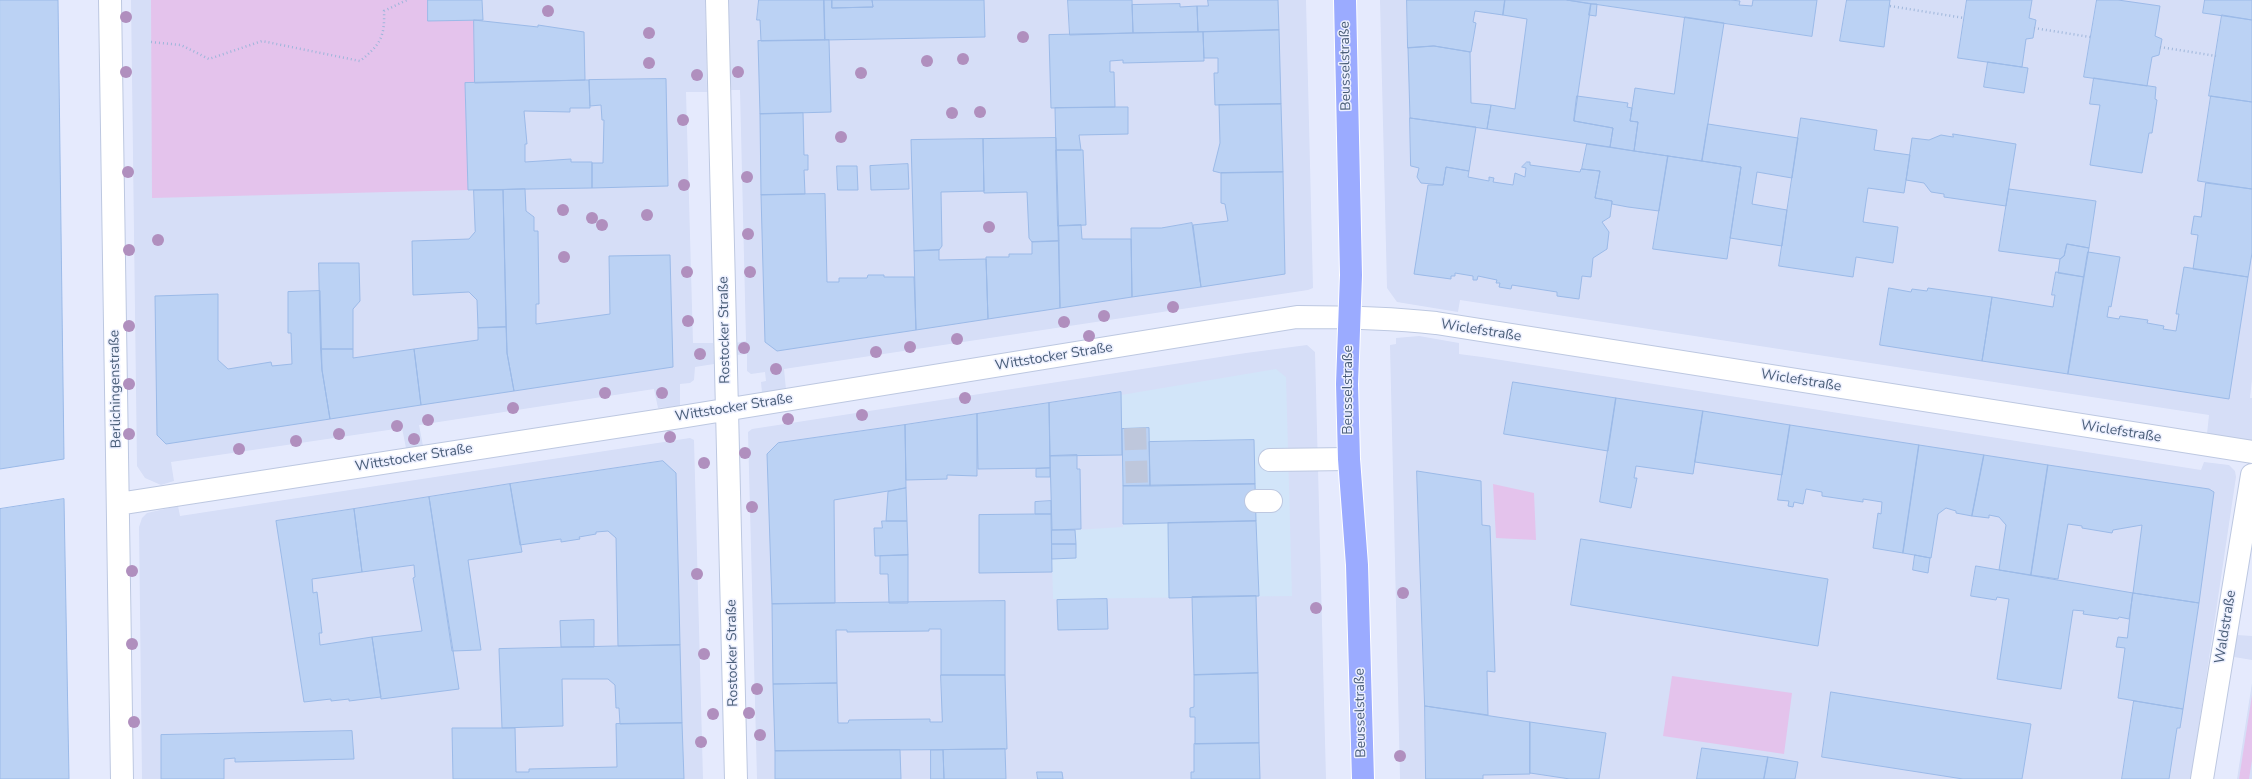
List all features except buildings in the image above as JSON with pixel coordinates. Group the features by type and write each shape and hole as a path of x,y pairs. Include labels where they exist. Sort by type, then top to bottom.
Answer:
{"main road":[{"name":"Beusselstraße","path":"1345,0 1351,275 1347,384 1349,459 1356,565 1363,779"}],"street":[{"name":"Berlichingenstraße","path":"110,0 122,779"},
{"name":"Rostocker Straße","path":"717,0 736,779"},
{"name":"Wittstocker Straße","path":"118,504 727,409 1297,317 1350,317"},
{"name":"Wiclefstraße","path":"1350,317 1436,323 2252,452"},
{"path":"1270,460 1349,459"},
{"name":"Waldstraße","path":"2202,779 2252,475"}],"path":[{"path":"151,42 181,45 209,59 262,41 360,61 377,48 385,28 384,10 407,0"},
{"path":"1890,6 1964,18"},
{"path":"2034,28 2090,36"},
{"path":"2160,47 2216,56"}],"shaded area":[{"path":"131,0 705,0 707,92 686,92 693,343 713,343 714,364 695,367 694,380 690,383 680,384 680,406 658,408 654,389 419,425 423,446 406,448 402,428 171,462 174,481 161,485 145,478 137,466"},
{"path":"151,0 428,0 428,21 474,20 475,83 465,83 468,190 152,198"},
{"path":"727,0 1306,0 1313,288 1308,290 784,369 786,390 762,393 761,382 766,381 765,372 751,374 747,371 747,354 736,355 735,343 746,341 740,90 729,90"},
{"path":"1380,0 2252,0 2252,379 2250,398 2252,398 2252,443 2207,434 2209,415 1460,300 1458,312 1397,302 1387,288"},
{"path":"1419,336 1459,343 1459,354 2201,470 2204,462 2229,465 2235,471 2236,477 2191,779 1400,779 1390,345 1396,344 1396,338"},
{"path":"1307,345 1315,352 1326,779 757,779 748,432 752,429 1246,353"},
{"path":"1276,369 1286,377 1292,596 1053,599 1052,559 1076,558 1075,530 1123,527 1121,395"},
{"path":"690,438 694,440 703,779 142,779 139,527 142,518 147,513 178,506 180,516"},
{"path":"1493,484 1534,493 1536,540 1496,538"},
{"path":"2237,635 2252,636 2252,660 2234,657"},
{"path":"1672,676 1792,693 1784,754 1663,736"},
{"path":"2252,683 2252,779 2237,779"},
{"path":"2252,695 2252,760 2249,779 2239,779"}],"tunnel":[{"path":"1135,428 1137,486"}]}
